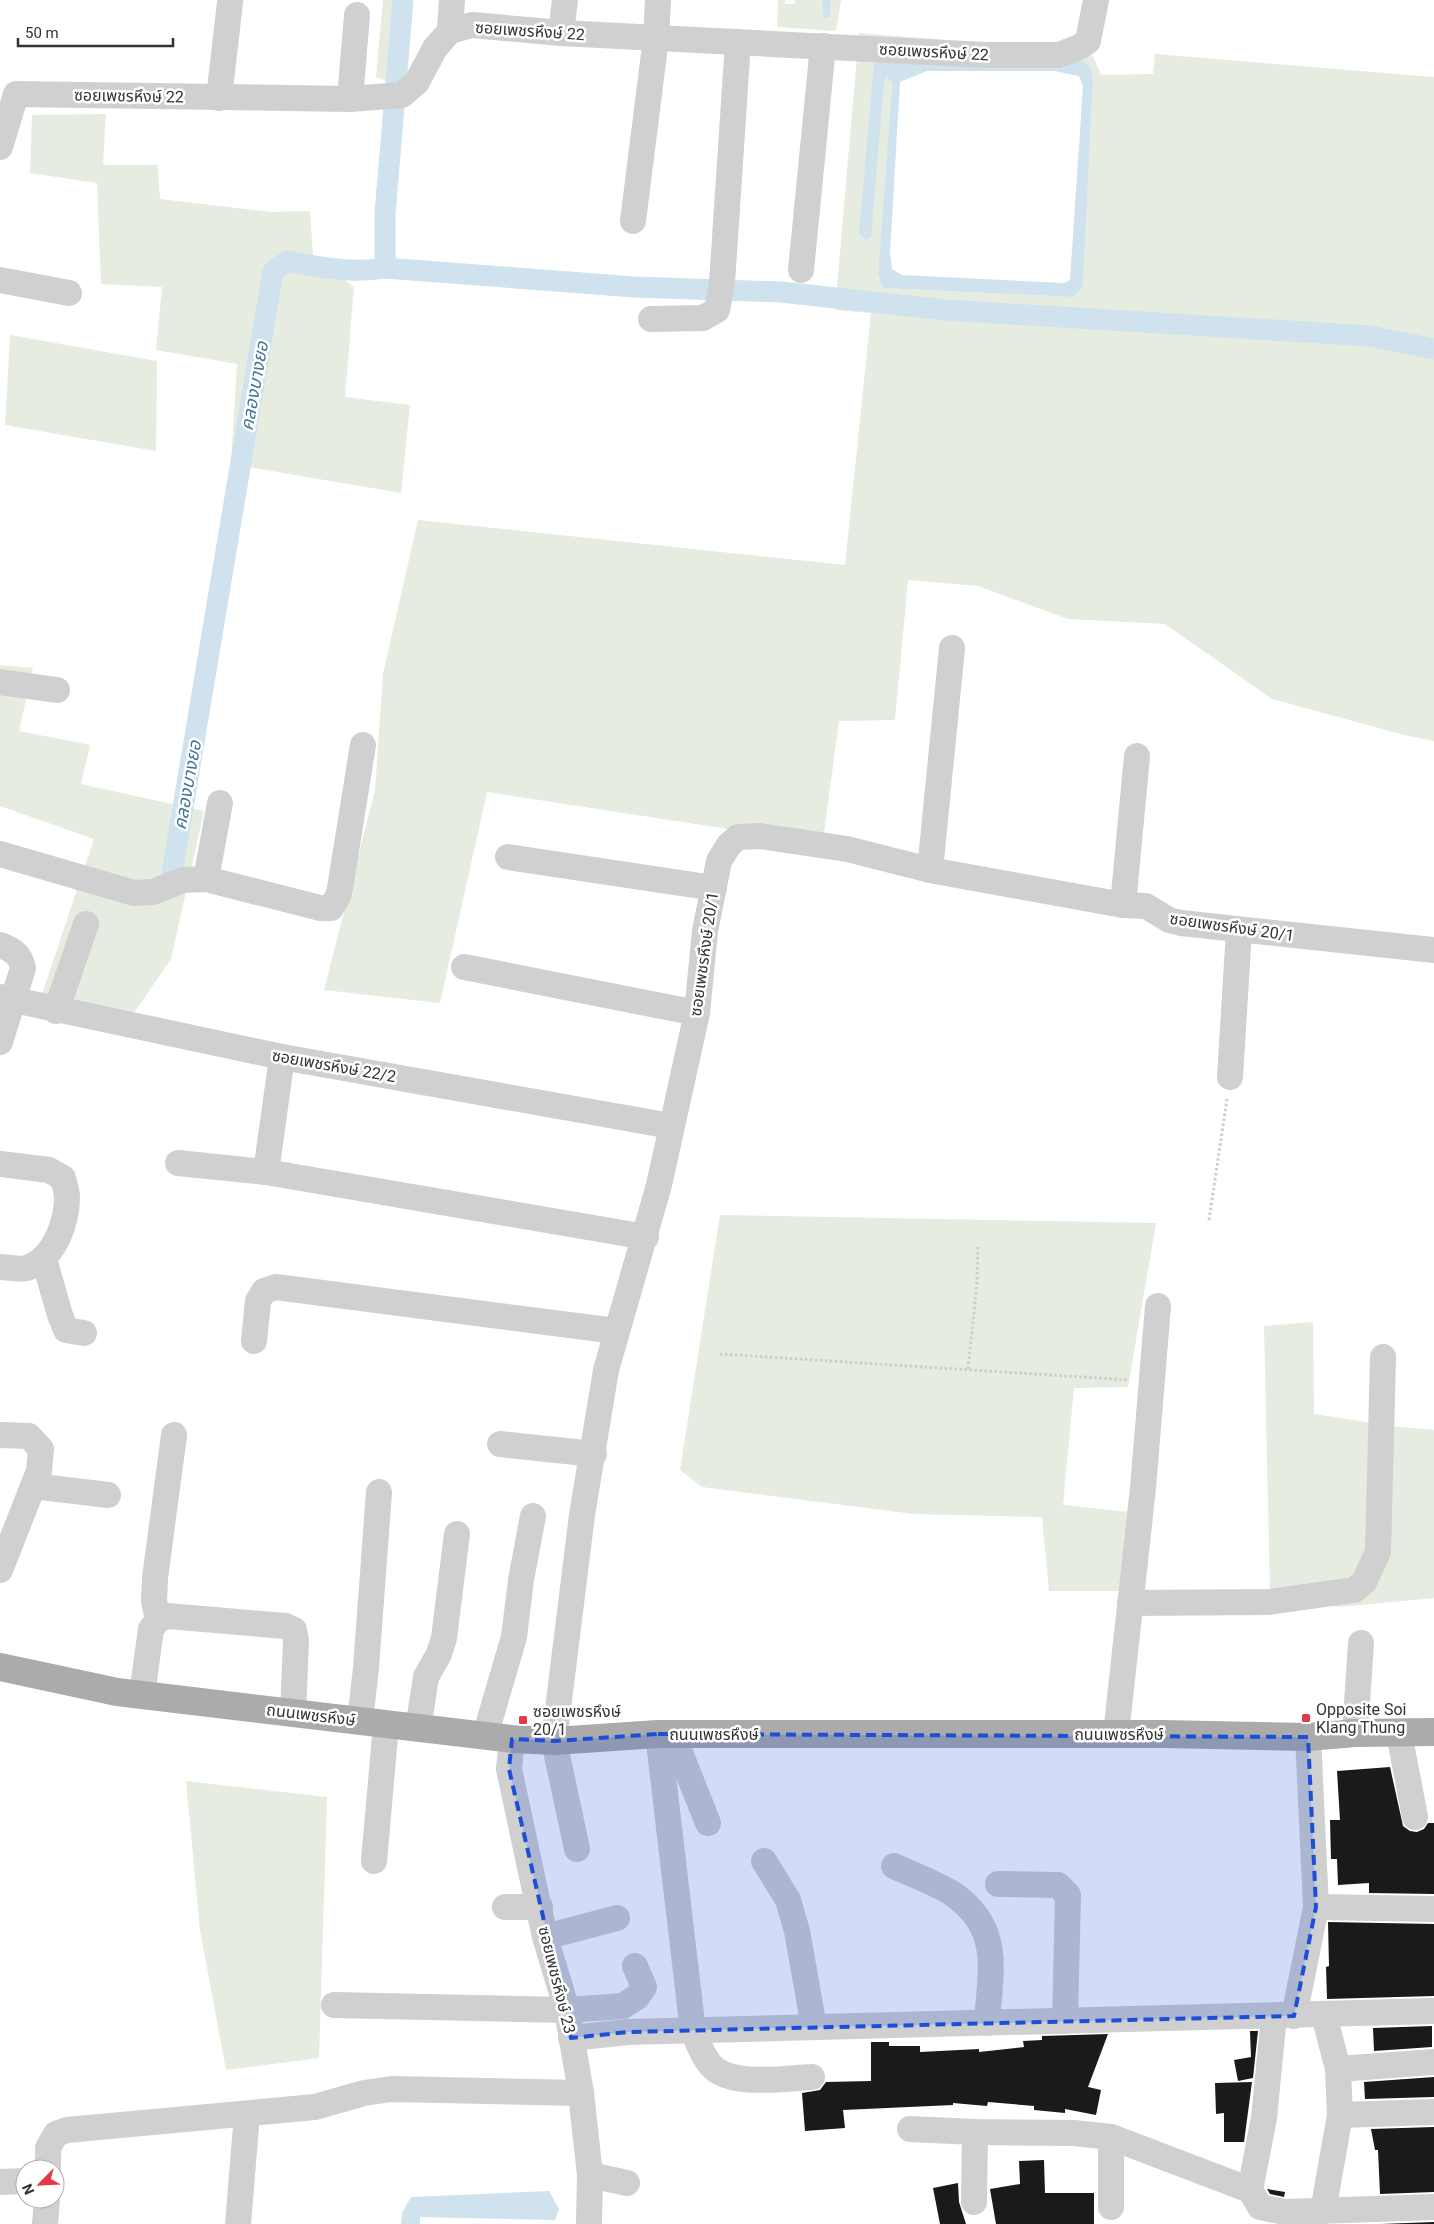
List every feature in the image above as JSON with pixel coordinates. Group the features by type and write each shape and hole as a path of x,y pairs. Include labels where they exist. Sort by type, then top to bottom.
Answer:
{"main road":[{"name":"ถนนเพชรหึงษ์","path":"0,1667 142,1695 418,1729 512,1739 554,1741 666,1734 1116,1734 1308,1737 1355,1733 1434,1732"}],"street":[{"path":"450,31 452,0"},
{"path":"561,34 565,0"},
{"path":"634,221 656,38 658,0"},
{"name":"ซอยเพชรหึงษ์ 22","path":"0,146 3,143 8,93 219,98 350,99 391,96 417,82 434,48 450,31 472,25 561,34 985,55 1059,55 1079,48 1088,41 1096,0"},
{"path":"219,98 230,2"},
{"path":"350,99 357,15"},
{"path":"651,318 704,318 717,310 722,283 738,42"},
{"path":"800,270 823,46"},
{"path":"0,280 70,293"},
{"path":"930,870 952,648"},
{"path":"0,682 57,690"},
{"path":"0,854 134,893 153,892 183,880 206,879 320,908 330,908 339,894 363,744"},
{"path":"1122,905 1137,756"},
{"path":"206,879 220,803"},
{"name":"ซอยเพชรหึงษ์ 20/1","path":"577,1849 554,1741 582,1516 594,1454 606,1370 616,1331 646,1236 659,1184 670,1126 697,1013 705,931 720,861 729,845 738,837 760,836 847,849 930,870 1122,905 1146,906 1170,920 1181,923 1434,950"},
{"path":"508,857 714,888"},
{"path":"56,1011 86,924"},
{"path":"1230,1076 1239,930"},
{"path":"0,945 14,951 21,960 23,968 7,999 0,1042"},
{"path":"464,967 697,1013"},
{"name":"ซอยเพชรหึงษ์ 22/2","path":"7,999 56,1011 282,1057 670,1126"},
{"path":"266,1172 282,1057"},
{"path":"178,1163 266,1172 646,1236"},
{"path":"0,1164 49,1170 63,1178 67,1197 62,1223 54,1246 44,1259 26,1268 0,1266"},
{"path":"44,1259 66,1330 84,1333"},
{"path":"254,1341 258,1301 264,1291 276,1287 616,1331"},
{"path":"1116,1734 1158,1306"},
{"path":"1130,1603 1269,1602 1354,1590 1364,1582 1378,1552 1383,1357"},
{"path":"0,1434 29,1436 41,1450 39,1471 34,1486 0,1570"},
{"path":"158,1620 154,1601 155,1578 174,1435"},
{"path":"500,1444 594,1454"},
{"path":"34,1486 108,1495"},
{"path":"374,1861 373,1723 366,1668 379,1492"},
{"path":"484,1736 514,1637 521,1580 533,1516"},
{"path":"418,1729 426,1677 439,1654 444,1638 457,1534"},
{"path":"142,1695 150,1629 158,1620 168,1616 285,1626 294,1630 296,1641 292,1713"},
{"path":"1355,1733 1361,1643"},
{"path":"1400,1733 1415,1817"},
{"path":"666,1734 708,1823"},
{"path":"666,1734 693,2030 703,2055 716,2070 739,2079 812,2076"},
{"path":"1308,1737 1316,1907 1284,2016 1250,2190 1255,2203 1267,2210 1285,2212 1434,2207"},
{"name":"ซอยเพชรหึงษ์ 23","path":"512,1739 508,1769 524,1846 540,1907 545,1937 567,2010 581,2093 590,2175 589,2224"},
{"path":"764,1861 788,1900 797,1931 814,2028"},
{"path":"894,1866 953,1894 971,1911 986,1930 990,1946 991,1965 987,2023"},
{"path":"998,1884 1058,1885 1068,1895 1065,2021"},
{"path":"505,1907 540,1907"},
{"path":"1316,1907 1434,1909"},
{"path":"545,1937 617,1918"},
{"path":"334,2005 567,2010 623,2006 637,1997 644,1987 635,1966"},
{"path":"571,2038 628,2032 1324,2015 1434,2010"},
{"path":"1323,2211 1340,2115 1338,2069 1324,2015"},
{"path":"1338,2069 1434,2062"},
{"path":"48,2159 48,2148 56,2134 67,2130 315,2106 364,2093 392,2089 581,2093"},
{"path":"1340,2115 1434,2112"},
{"path":"238,2224 247,2114"},
{"path":"910,2129 975,2132 1074,2132 1111,2137 1250,2190"},
{"path":"974,2202 975,2132"},
{"path":"1111,2137 1111,2207"},
{"path":"590,2175 627,2183"},
{"path":"0,2182 15,2181"},
{"path":"45,2224 46,2209"}],"path":[{"path":"1209,1220 1230,1076"},
{"path":"968,1369 977,1283 978,1246"},
{"path":"720,1354 1152,1381"}],"highlighted area":[{"path":"658,1734 1308,1737 1316,1907 1294,2016 628,2032 571,2038 509,1769 512,1739 554,1741"}],"shaded area":[{"path":"383,0 406,0 400,86 376,77"},
{"path":"778,0 785,0 785,4 795,4 795,0 822,0 822,10 830,17 831,0 841,0 836,31 777,27"},
{"path":"859,33 1091,52 1101,75 1153,74 1155,54 1434,77 1434,741 1408,736 1272,699 1165,624 1068,619 978,586 908,580 895,720 839,721 824,833 728,829 487,792 440,1003 324,990 375,790 383,674 418,520 845,565 871,313 835,310","holes":["881,58 1083,61 1091,68 1093,80 1083,285 1079,292 1072,297 883,288 878,275 892,82 887,77 884,82"]},
{"path":"106,114 103,165 158,165 160,199 271,212 310,211 313,256 354,287 345,397 410,405 401,493 231,464 237,364 156,350 162,287 101,284 97,183 30,173 32,115"},
{"path":"10,335 157,361 156,451 5,425"},
{"path":"0,665 33,668 19,731 90,745 81,784 204,811 171,959 134,1013 42,994 94,839 0,806"},
{"path":"720,1215 1156,1223 1128,1387 1074,1388 1063,1505 1129,1512 1120,1591 1049,1591 1042,1517 914,1514 702,1487 680,1470"},
{"path":"1313,1322 1314,1414 1373,1423 1369,1545 1362,1574 1337,1586 1270,1592 1264,1326"},
{"path":"1389,1426 1434,1430 1434,1598 1339,1607 1323,1604 1373,1591"},
{"path":"186,1781 327,1797 319,2058 226,2070 200,1930"}],"water":[{"path":"822,0 831,0 830,17 823,18"},
{"path":"881,58 1083,61 1091,68 1093,80 1083,285 1079,292 1072,297 883,288 878,275 892,83 887,77 884,82 871,237 865,240 859,233 874,64","holes":["927,71 1055,71 1079,76 1083,86 1070,280 1064,283 902,275 892,269 890,253 900,82"]},
{"path":"549,2191 559,2209 555,2220 420,2217 420,2224 401,2224 402,2213 411,2197"}],"building":[{"path":"1390,1767 1403,1826 1410,1831 1417,1832 1424,1829 1428,1823 1434,1823 1434,1894 1369,1893 1369,1883 1338,1885 1337,1859 1331,1859 1330,1820 1340,1820 1337,1771"},
{"path":"1328,1922 1434,1924 1434,1996 1327,1999 1326,1967 1329,1966"},
{"path":"1432,2026 1432,2047 1374,2051 1373,2028"},
{"path":"1250,2031 1258,2031 1253,2078 1238,2081 1234,2060 1251,2057"},
{"path":"1108,2034 1088,2087 1101,2090 1096,2115 1065,2109 1065,2113 1034,2110 1034,2106 988,2102 987,2106 953,2103 953,2105 843,2110 845,2128 805,2131 802,2093 820,2090 826,2082 871,2081 871,2042 889,2042 889,2046 920,2046 920,2052 979,2049 979,2052 1024,2047 1023,2041 1042,2040 1042,2036"},
{"path":"1434,2077 1434,2097 1365,2099 1364,2082"},
{"path":"1252,2082 1244,2142 1224,2142 1224,2113 1216,2114 1215,2083"},
{"path":"1434,2127 1434,2192 1380,2194 1378,2150 1375,2150 1371,2129"},
{"path":"1044,2160 1045,2193 1094,2193 1094,2224 996,2224 990,2189 1020,2184 1019,2161"},
{"path":"958,2183 959,2202 966,2224 940,2224 933,2188"},
{"path":"1267,2189 1285,2192 1284,2197 1270,2194"},
{"path":"1434,2222 1434,2224 1381,2224"}],"waterway":[{"name":"คลองบางยอ","path":"385,268 385,214 403,0"},
{"path":"171,879 273,271 287,261 348,270 385,268 634,287 781,292 945,310 1370,336 1434,349"}],"place":[{"name":"Opposite Soi Klang Thung","path":"1306,1718"},
{"name":"ซอยเพชรหึงษ์ 20/1","path":"523,1720"}]}
